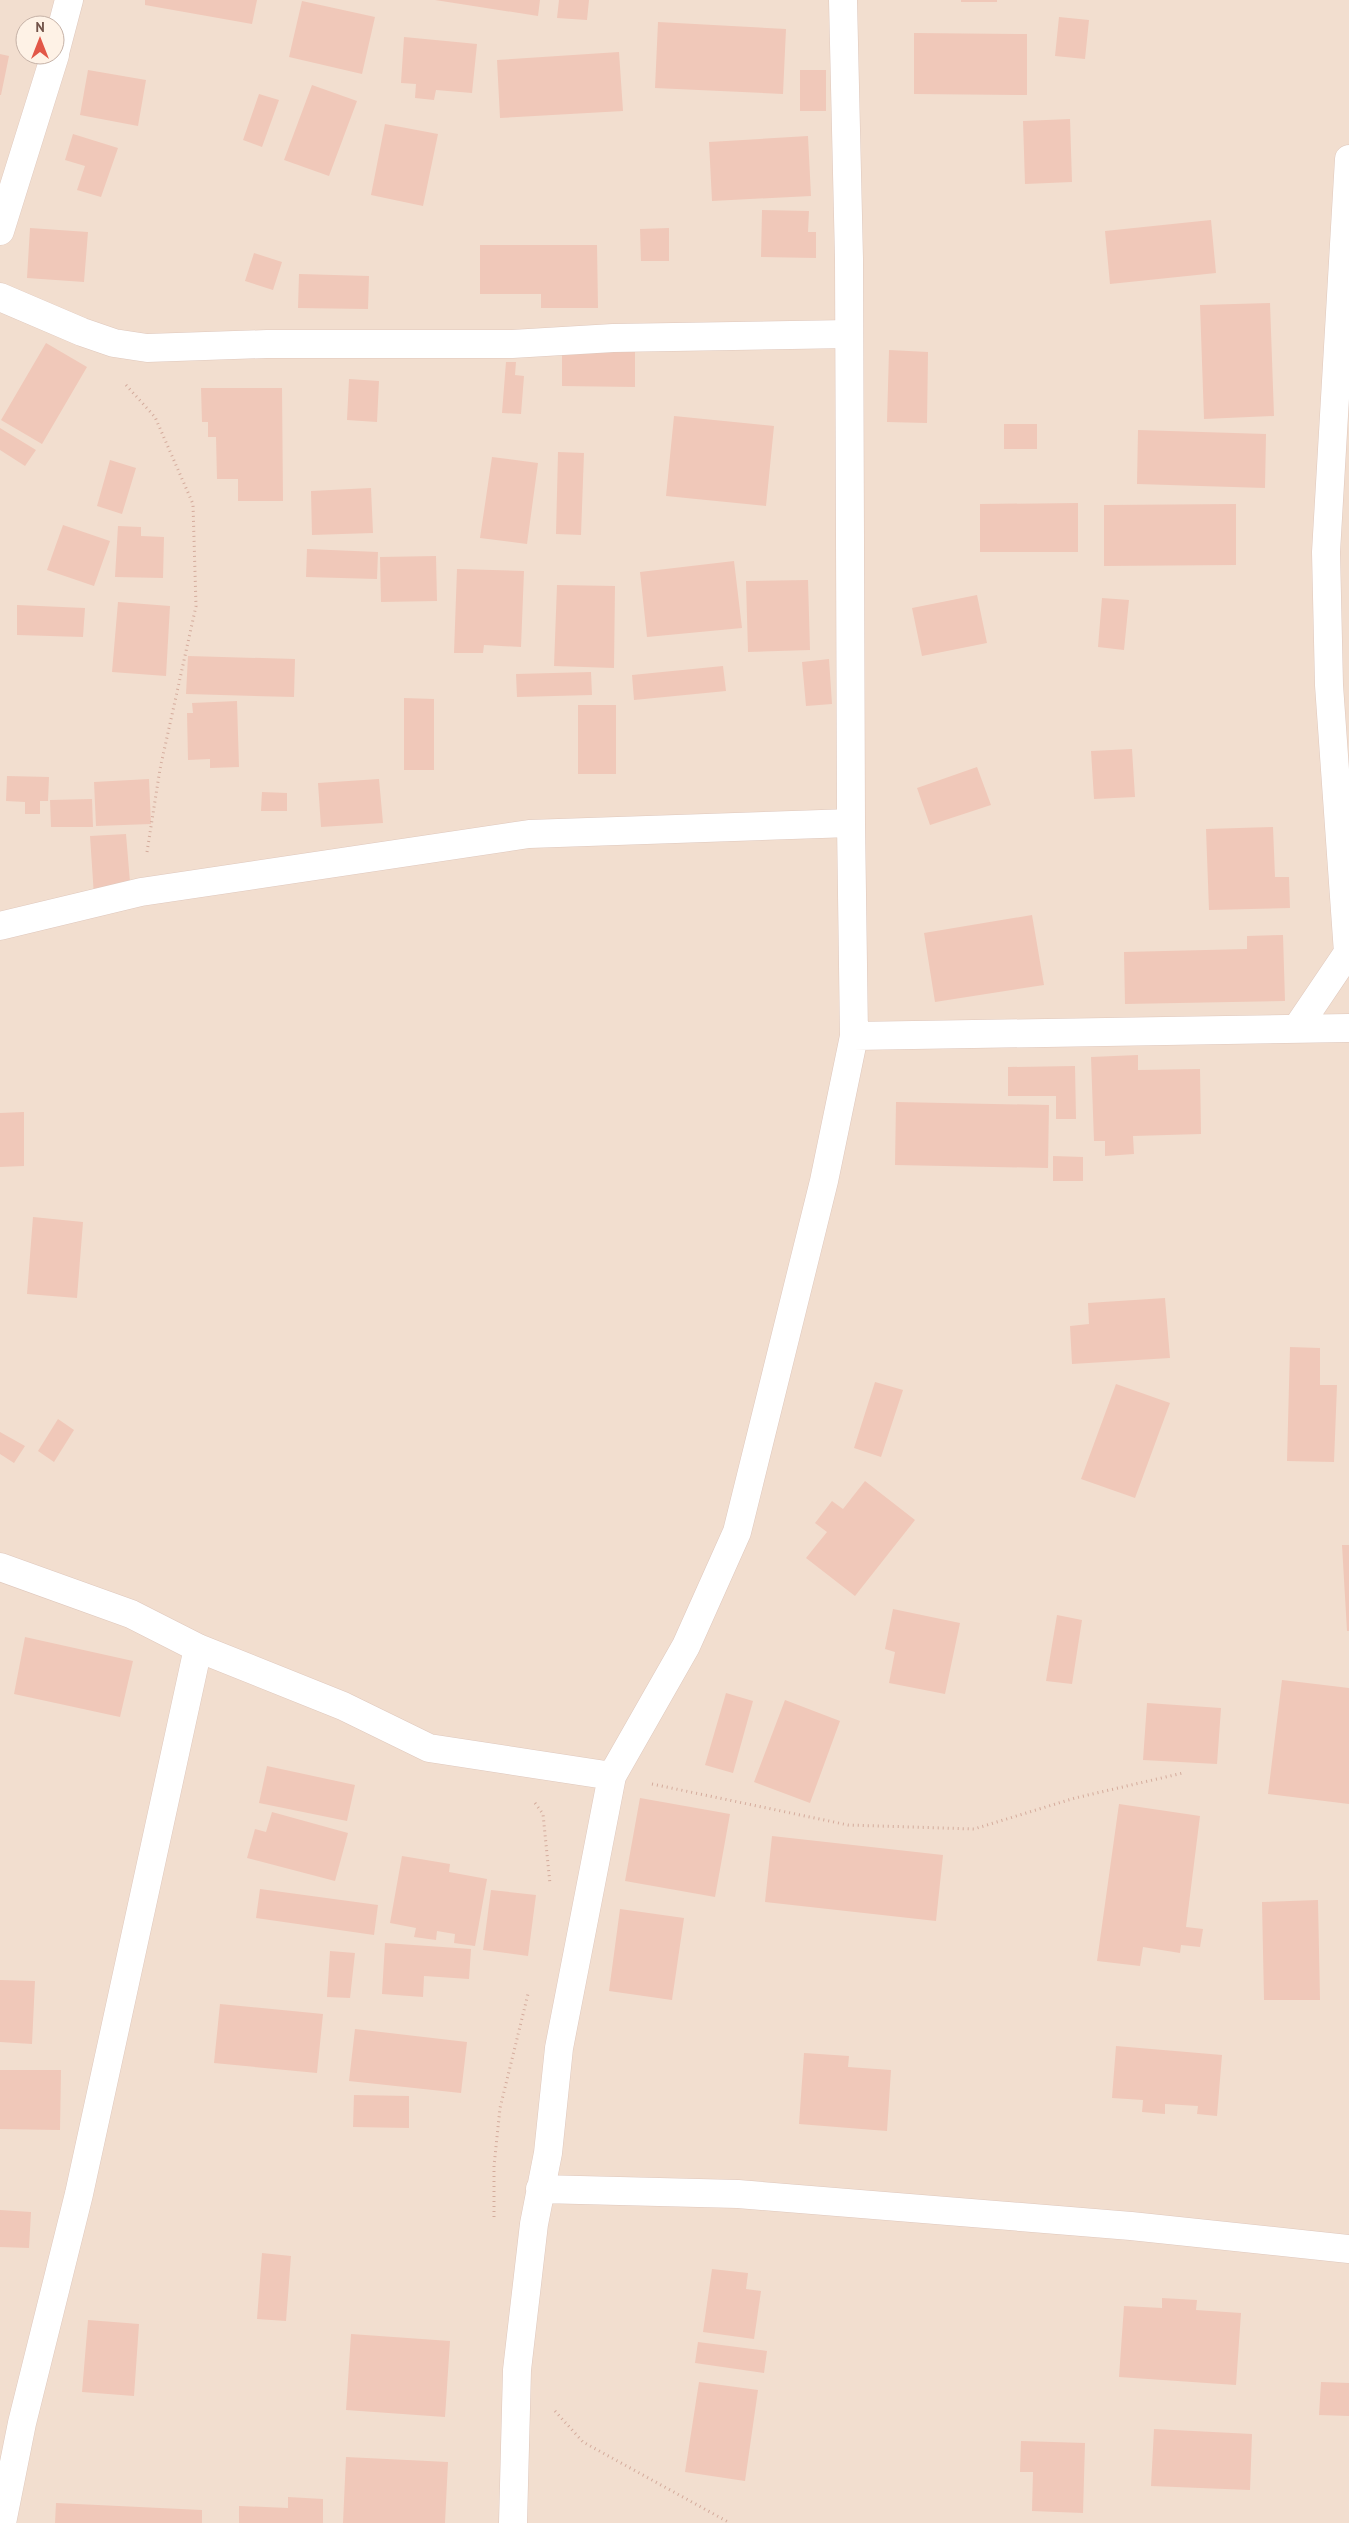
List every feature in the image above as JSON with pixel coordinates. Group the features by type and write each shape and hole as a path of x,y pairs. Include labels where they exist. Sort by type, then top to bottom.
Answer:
{"street":[{"path":"65,15 69,0"},
{"path":"513,2523 517,2370 534,2224 548,2153 560,2048 612,1776 686,1646 737,1532 824,1181 854,1036 849,334 843,0"},
{"path":"0,231 52,65"},
{"path":"1297,1028 1348,952 1328,684 1326,552 1349,159"},
{"path":"0,298 82,332 114,343 147,348 276,344 512,344 613,338 849,334"},
{"path":"0,926 141,892 530,834 851,823"},
{"path":"854,1036 1349,1028"},
{"path":"0,1567 131,1614 198,1648 343,1706 429,1748 612,1776"},
{"path":"2,2523 22,2423 80,2194 198,1648"},
{"path":"540,2189 738,2194 1131,2226 1349,2249"}],"path":[{"path":"124,382 155,417 193,504 196,606 160,769 141,892"},
{"path":"612,1776 848,1825 974,1829 1075,1798 1183,1772"}],"shaded area":[{"path":"0,0 1349,0 1349,2523 0,2523"}],"building":[{"path":"145,0 257,0 252,24 145,5"},
{"path":"435,0 540,0 538,16"},
{"path":"559,0 589,0 587,20 557,18"},
{"path":"961,0 997,0 997,2 961,2"},
{"path":"302,1 375,17 362,74 289,57"},
{"path":"1059,17 1089,20 1085,59 1055,56"},
{"path":"658,22 786,29 783,94 655,88"},
{"path":"914,33 1027,34 1027,95 914,94"},
{"path":"404,37 477,44 472,93 436,90 434,100 415,98 416,84 401,83"},
{"path":"619,52 623,111 500,118 497,60"},
{"path":"0,54 9,56 1,95 0,95"},
{"path":"88,70 146,80 138,126 80,115"},
{"path":"800,70 826,70 826,111 800,111"},
{"path":"312,85 357,101 329,176 284,160"},
{"path":"259,94 279,100 262,147 243,140"},
{"path":"1070,119 1072,182 1025,184 1023,121"},
{"path":"385,124 438,134 423,206 371,195"},
{"path":"73,134 118,148 101,197 77,190 85,166 65,160"},
{"path":"808,136 811,196 712,201 709,142"},
{"path":"762,210 809,211 808,232 816,232 816,258 761,257"},
{"path":"1211,220 1216,273 1110,284 1105,231"},
{"path":"30,228 88,232 84,282 27,278"},
{"path":"669,228 669,261 641,261 640,229"},
{"path":"480,245 597,245 598,308 541,308 541,294 480,294"},
{"path":"254,253 282,262 273,290 245,281"},
{"path":"299,274 369,276 368,309 298,308"},
{"path":"1270,303 1274,416 1204,419 1200,305"},
{"path":"46,343 87,367 42,444 1,420"},
{"path":"562,347 635,347 635,387 562,386"},
{"path":"889,350 928,352 927,423 887,422"},
{"path":"506,362 516,362 515,375 524,376 521,414 502,413"},
{"path":"349,379 379,381 377,422 347,420"},
{"path":"201,388 282,388 283,501 238,501 238,479 217,479 216,437 208,437 208,422 202,422"},
{"path":"674,416 774,426 766,506 666,496"},
{"path":"1004,424 1037,424 1037,449 1004,449"},
{"path":"0,428 36,450 25,466 0,450"},
{"path":"1138,430 1266,434 1265,488 1137,484"},
{"path":"558,452 584,453 581,535 556,534"},
{"path":"492,457 538,463 527,544 480,538"},
{"path":"110,460 136,468 122,514 97,506"},
{"path":"371,488 373,533 312,535 311,491"},
{"path":"1078,503 1078,552 980,552 980,504"},
{"path":"1236,504 1236,565 1104,566 1104,505"},
{"path":"63,525 110,541 94,586 47,570"},
{"path":"118,526 141,527 141,536 164,537 163,578 115,577"},
{"path":"307,549 378,552 377,579 306,577"},
{"path":"436,556 437,601 381,602 380,557"},
{"path":"734,561 742,628 647,637 640,572"},
{"path":"457,569 524,571 521,647 484,645 483,653 454,653"},
{"path":"808,580 810,650 748,652 746,581"},
{"path":"557,585 615,586 614,668 554,666"},
{"path":"977,595 987,643 922,656 912,608"},
{"path":"1102,598 1129,600 1124,650 1098,647"},
{"path":"118,602 170,606 166,676 112,672"},
{"path":"17,605 85,608 83,637 17,635"},
{"path":"188,656 295,659 294,697 186,694"},
{"path":"829,659 832,704 806,706 802,662"},
{"path":"723,666 726,691 634,700 632,675"},
{"path":"591,672 592,695 517,697 516,674"},
{"path":"404,698 434,699 434,770 404,770"},
{"path":"237,701 239,767 210,768 210,759 188,760 187,713 193,713 192,703"},
{"path":"578,705 616,705 616,774 578,774"},
{"path":"1132,749 1135,797 1094,799 1091,751"},
{"path":"977,767 991,805 930,825 917,788"},
{"path":"7,776 49,777 48,801 40,801 40,814 25,814 25,802 6,801"},
{"path":"149,779 151,824 96,826 94,782"},
{"path":"379,779 383,823 321,827 318,783"},
{"path":"262,792 287,793 287,811 261,811"},
{"path":"92,799 93,827 51,827 50,800"},
{"path":"1273,827 1275,877 1289,877 1290,908 1209,910 1206,829"},
{"path":"126,834 131,894 94,896 90,836"},
{"path":"1032,915 1044,985 935,1002 924,933"},
{"path":"1283,935 1285,1001 1125,1004 1124,952 1247,949 1247,936"},
{"path":"1138,1055 1138,1070 1200,1069 1201,1134 1133,1136 1134,1154 1105,1156 1105,1141 1094,1141 1091,1057"},
{"path":"1075,1066 1076,1119 1056,1119 1056,1096 1008,1096 1008,1067"},
{"path":"896,1102 1049,1105 1048,1168 895,1165"},
{"path":"24,1112 24,1166 0,1167 0,1113"},
{"path":"1053,1156 1083,1157 1083,1181 1053,1181"},
{"path":"33,1217 83,1222 77,1298 27,1294"},
{"path":"1165,1298 1170,1358 1072,1364 1070,1326 1089,1324 1088,1303"},
{"path":"1290,1347 1320,1348 1320,1385 1337,1385 1334,1462 1287,1461"},
{"path":"875,1382 903,1390 881,1457 854,1448"},
{"path":"1116,1384 1170,1403 1135,1498 1081,1479"},
{"path":"58,1419 74,1430 54,1462 38,1451"},
{"path":"0,1432 25,1446 14,1463 0,1454"},
{"path":"865,1481 915,1520 855,1596 806,1558 827,1532 815,1523 832,1501 843,1509"},
{"path":"1342,1545 1349,1545 1349,1631 1347,1631"},
{"path":"893,1609 960,1623 945,1694 889,1683 895,1652 885,1649"},
{"path":"1057,1615 1082,1620 1072,1684 1046,1681"},
{"path":"25,1637 133,1661 120,1717 14,1694"},
{"path":"1282,1680 1349,1688 1349,1804 1268,1794"},
{"path":"726,1693 753,1701 733,1773 705,1765"},
{"path":"785,1700 840,1721 810,1803 754,1782"},
{"path":"1147,1703 1221,1708 1217,1764 1143,1760"},
{"path":"267,1766 355,1785 347,1821 259,1803"},
{"path":"640,1798 730,1814 715,1897 625,1881"},
{"path":"1119,1804 1200,1816 1186,1927 1203,1929 1200,1947 1181,1945 1180,1953 1143,1947 1140,1966 1097,1961"},
{"path":"272,1812 348,1833 335,1881 247,1858 255,1829 266,1832"},
{"path":"772,1836 943,1855 936,1921 765,1902"},
{"path":"402,1856 450,1864 449,1872 487,1879 475,1946 454,1943 455,1934 437,1931 436,1940 414,1937 416,1928 390,1923"},
{"path":"260,1889 378,1905 374,1935 256,1918"},
{"path":"491,1890 536,1895 528,1956 483,1950"},
{"path":"1318,1900 1320,2000 1264,2000 1262,1902"},
{"path":"620,1909 684,1918 672,2000 609,1991"},
{"path":"385,1943 471,1949 469,1979 424,1976 423,1997 382,1994"},
{"path":"330,1951 355,1953 350,1998 327,1997"},
{"path":"0,1980 35,1981 32,2044 0,2042"},
{"path":"220,2004 323,2014 317,2073 214,2063"},
{"path":"355,2029 467,2042 461,2093 349,2081"},
{"path":"1116,2046 1222,2055 1217,2116 1197,2114 1198,2106 1165,2104 1165,2114 1142,2112 1143,2100 1112,2098"},
{"path":"804,2053 849,2056 848,2067 891,2070 887,2131 799,2124"},
{"path":"0,2070 61,2070 60,2130 0,2129"},
{"path":"354,2095 409,2096 409,2128 353,2127"},
{"path":"0,2210 31,2212 29,2248 0,2247"},
{"path":"262,2253 291,2256 286,2321 257,2319"},
{"path":"712,2269 748,2273 746,2289 761,2291 754,2339 703,2332"},
{"path":"1162,2298 1197,2300 1196,2310 1241,2313 1236,2385 1119,2377 1124,2306 1162,2308"},
{"path":"88,2320 139,2324 134,2396 82,2392"},
{"path":"351,2334 450,2341 445,2417 346,2410"},
{"path":"698,2342 767,2351 764,2373 695,2363"},
{"path":"699,2382 758,2390 745,2481 685,2472"},
{"path":"1321,2382 1349,2383 1349,2416 1319,2415"},
{"path":"1154,2429 1252,2434 1250,2490 1151,2486"},
{"path":"1021,2441 1085,2443 1083,2513 1032,2511 1033,2472 1020,2472"},
{"path":"346,2457 448,2462 445,2523 343,2523"},
{"path":"288,2497 323,2499 323,2523 239,2523 239,2506 288,2508"},
{"path":"56,2503 202,2510 202,2523 55,2523"}]}
